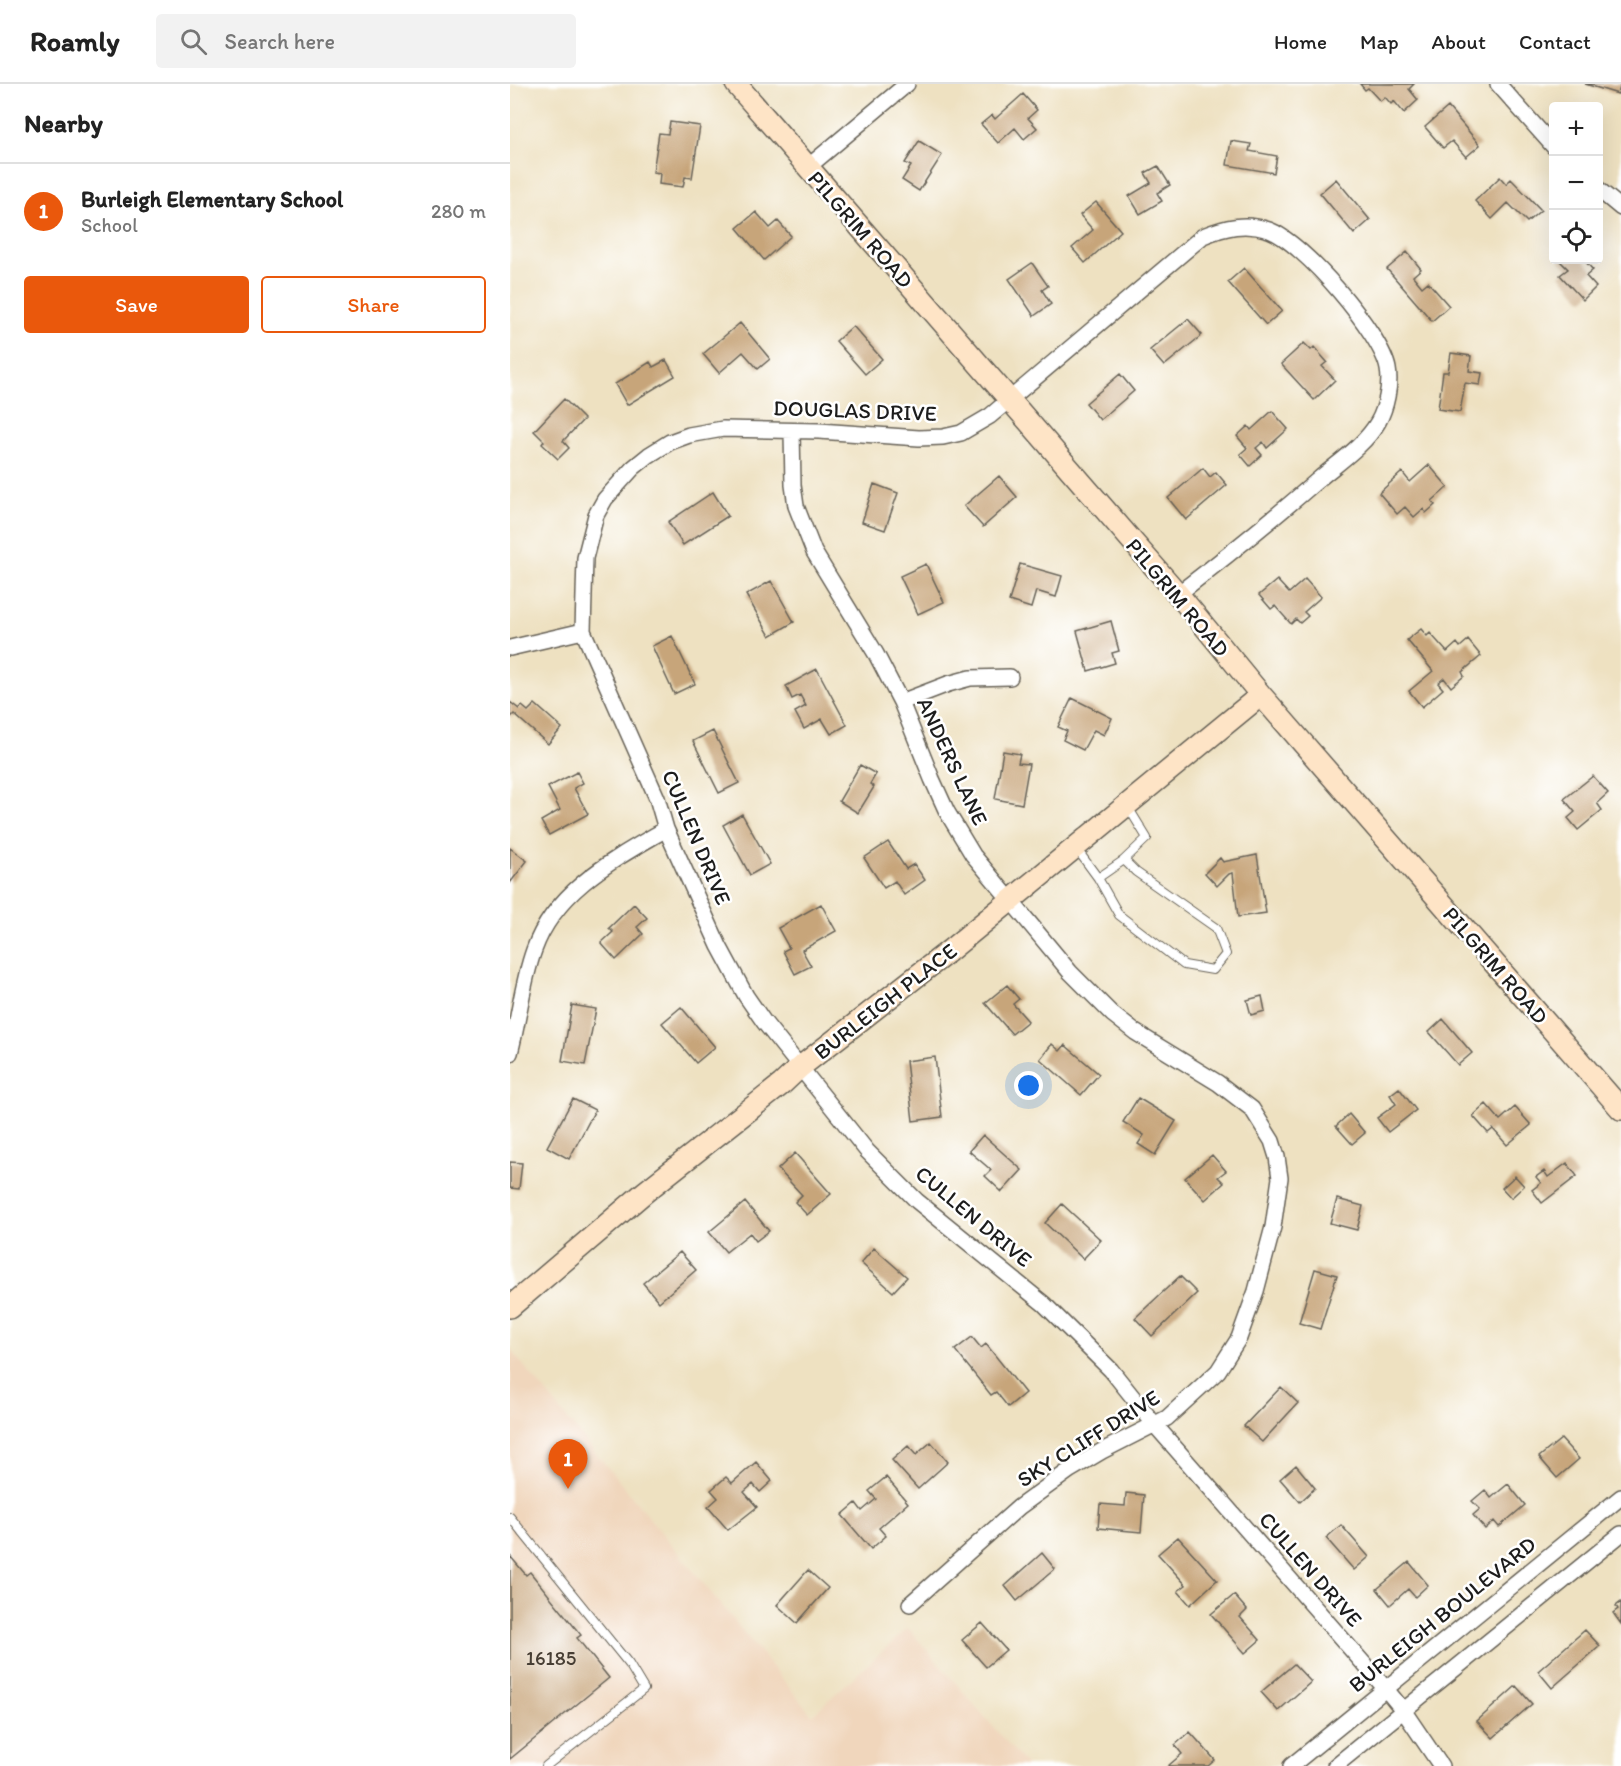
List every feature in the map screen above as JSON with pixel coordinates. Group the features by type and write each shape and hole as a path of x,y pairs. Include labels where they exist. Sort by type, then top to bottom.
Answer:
{"main road":[{"name":"PILGRIM ROAD","path":"736,84 1178,594 1261,695 1621,1109"},
{"name":"BURLEIGH PLACE","path":"510,1307 645,1192 842,1036 1261,695"}],"street":[{"path":"808,167 907,84"},
{"path":"1498,84 1549,141"},
{"path":"1603,193 1616,204 1621,187"},
{"name":"DOUGLAS DRIVE","path":"583,631 585,558 596,516 605,499 617,485 641,462 670,442 689,435 723,429 920,438 944,437 960,433 976,425 1203,236 1225,228 1247,225 1270,230 1288,240 1326,277 1375,337 1389,370 1388,392 1378,422 1352,451 1271,521 1178,594"},
{"name":"ANDERS LANE","path":"792,431 793,485 802,524 820,564 876,654 901,702 947,812 973,855 1070,972 1112,1014 1135,1032 1218,1083 1252,1109 1273,1146"},
{"path":"510,648 583,631"},
{"name":"CULLEN DRIVE","path":"583,631 657,798 666,829 731,971 764,1022 867,1151 893,1178 917,1201 1044,1304 1111,1370 1155,1425 1385,1688 1441,1766"},
{"path":"901,702 970,678 1010,677"},
{"path":"510,1053 533,951 550,918 561,904 608,863 666,829"},
{"name":"SKY CLIFF DRIVE","path":"910,1604 1019,1507 1102,1451 1155,1425 1182,1406 1218,1371 1239,1338 1256,1291 1273,1227 1280,1178 1273,1146"},
{"name":"BURLEIGH BOULEVARD","path":"1291,1766 1621,1497"},
{"path":"1335,1766 1621,1534"}],"lane":[{"path":"1098,878 1124,860 1148,838 1127,805"},
{"path":"1075,847 1098,878 1119,915 1184,965 1213,970 1226,954 1216,928 1136,872 1124,860"},
{"path":"510,1517 629,1664 644,1689 546,1766"}],"shaded area":[{"path":"510,1349 812,1715 908,1628 1027,1766 510,1766"}],"building":[{"path":"1360,84 1414,84 1409,89 1418,100 1404,113 1394,101 1391,104 1385,97 1380,101 1368,88 1365,90"},
{"path":"1585,84 1621,84 1618,94"},
{"path":"1023,94 1037,110 1028,118 1037,128 1024,139 1015,128 998,143 981,124 992,115 995,119"},
{"path":"1448,107 1480,145 1466,157 1452,141 1443,148 1425,127"},
{"path":"670,122 700,126 692,178 685,177 683,187 659,184 660,173 653,172 659,133 668,134"},
{"path":"919,141 942,155 919,191 902,180 911,166 905,163"},
{"path":"1231,141 1251,144 1249,151 1277,156 1274,173 1227,165"},
{"path":"1158,166 1170,185 1157,193 1162,201 1140,214 1129,196 1151,183 1145,173"},
{"path":"1500,177 1506,184 1511,179 1541,210 1527,222 1508,203 1492,219 1475,201"},
{"path":"1336,179 1370,220 1354,234 1320,193"},
{"path":"1096,202 1121,231 1085,263 1072,248 1093,230 1080,215"},
{"path":"756,212 770,228 778,221 791,236 764,260 737,228"},
{"path":"1407,252 1421,269 1413,276 1422,287 1428,282 1449,306 1432,321 1387,269"},
{"path":"1032,263 1048,286 1042,290 1051,304 1034,316 1009,279"},
{"path":"1563,264 1588,264 1593,270 1586,276 1596,287 1583,300 1560,275 1568,269"},
{"path":"1244,268 1282,311 1266,325 1228,282"},
{"path":"1188,319 1202,335 1164,366 1150,350"},
{"path":"740,323 770,359 758,369 743,352 719,373 703,354"},
{"path":"853,326 882,359 865,374 836,341"},
{"path":"1304,343 1311,350 1314,347 1327,362 1322,366 1335,380 1314,400 1281,364"},
{"path":"1451,353 1471,356 1469,371 1482,373 1480,385 1465,383 1460,412 1438,409 1443,372 1448,372"},
{"path":"666,360 675,376 627,405 615,384 650,362 653,367"},
{"path":"1120,374 1134,391 1100,420 1086,403"},
{"path":"564,399 584,419 563,441 569,448 558,459 542,444 544,441 534,431"},
{"path":"1272,411 1288,429 1267,448 1263,442 1256,448 1262,455 1250,466 1240,454 1247,448 1237,436 1248,426 1251,430"},
{"path":"1429,465 1448,487 1432,501 1435,505 1426,513 1423,509 1414,517 1405,507 1397,514 1379,493 1402,472 1410,482"},
{"path":"1203,468 1210,477 1216,472 1227,485 1186,520 1168,498"},
{"path":"999,476 1017,497 983,527 964,506"},
{"path":"874,484 898,493 885,530 862,522"},
{"path":"713,492 728,516 683,545 668,522"},
{"path":"926,564 944,602 918,614 900,576"},
{"path":"1020,564 1062,576 1056,597 1036,591 1031,608 1009,601"},
{"path":"1305,579 1321,597 1304,612 1308,616 1300,623 1296,619 1291,624 1275,606 1271,609 1259,595 1277,580 1289,593"},
{"path":"771,581 794,622 770,636 746,595"},
{"path":"1111,621 1119,651 1112,653 1115,663 1088,671 1077,631"},
{"path":"1421,629 1427,636 1430,633 1447,652 1457,643 1460,647 1468,640 1481,656 1462,672 1464,676 1451,687 1444,678 1438,683 1443,689 1422,707 1409,691 1433,671 1407,640"},
{"path":"672,636 695,684 674,694 652,646"},
{"path":"817,669 847,725 831,734 822,719 804,729 795,712 806,706 800,695 792,699 786,686"},
{"path":"1072,698 1112,718 1104,735 1094,730 1083,750 1063,740 1067,731 1058,727"},
{"path":"510,702 519,709 522,706 528,711 535,704 562,728 548,744 514,714 510,718"},
{"path":"713,731 739,783 719,793 693,741"},
{"path":"1003,751 1020,754 1018,763 1029,764 1022,804 995,799"},
{"path":"860,765 876,774 870,784 874,787 858,813 839,801"},
{"path":"577,772 583,783 574,788 588,814 549,835 541,821 560,810 548,787"},
{"path":"1593,776 1608,793 1597,803 1602,810 1578,830 1568,818 1575,812 1564,799"},
{"path":"742,814 770,864 750,875 723,825"},
{"path":"888,842 906,869 914,864 925,880 904,895 895,881 884,888 864,858"},
{"path":"510,848 527,861 510,883"},
{"path":"1257,855 1266,913 1238,917 1233,873 1217,886 1205,873 1220,858 1223,862"},
{"path":"634,904 647,918 637,927 643,934 616,960 601,943 613,932 609,928"},
{"path":"821,904 836,931 802,950 811,966 795,974 783,951 789,948 778,928"},
{"path":"1007,985 1019,999 1013,1004 1028,1021 1012,1034 985,1003"},
{"path":"1262,996 1265,1011 1251,1015 1247,1000"},
{"path":"572,1005 596,1009 585,1065 562,1061"},
{"path":"681,1007 715,1047 696,1063 662,1023"},
{"path":"1443,1019 1472,1053 1458,1065 1429,1032"},
{"path":"1052,1044 1060,1051 1065,1045 1099,1074 1081,1095 1040,1059"},
{"path":"935,1057 942,1117 913,1121 906,1061"},
{"path":"1399,1088 1416,1110 1388,1132 1377,1118 1396,1104 1390,1095"},
{"path":"1138,1098 1176,1121 1155,1155 1138,1144 1144,1135 1123,1122"},
{"path":"573,1099 595,1110 569,1159 547,1147"},
{"path":"1486,1104 1500,1120 1515,1107 1531,1125 1507,1145 1493,1129 1488,1133 1473,1116"},
{"path":"1349,1114 1365,1133 1352,1144 1336,1126"},
{"path":"983,1135 1022,1170 1002,1192 985,1176 991,1170 969,1151"},
{"path":"795,1153 831,1194 807,1215 795,1202 802,1195 778,1169"},
{"path":"1212,1155 1226,1171 1218,1177 1224,1183 1205,1200 1185,1178"},
{"path":"510,1162 522,1163 519,1189 510,1188"},
{"path":"1567,1163 1577,1176 1542,1203 1532,1190 1541,1183 1536,1177 1544,1171 1548,1177"},
{"path":"1515,1176 1524,1186 1511,1198 1502,1188"},
{"path":"1337,1199 1363,1206 1357,1230 1330,1223"},
{"path":"745,1202 769,1231 756,1241 750,1233 726,1252 709,1232"},
{"path":"1062,1204 1101,1240 1083,1259 1045,1223"},
{"path":"874,1248 907,1277 893,1292 861,1263"},
{"path":"680,1252 696,1270 659,1302 643,1283"},
{"path":"1315,1269 1337,1275 1320,1329 1299,1323"},
{"path":"1180,1276 1197,1293 1152,1336 1135,1318"},
{"path":"972,1337 981,1348 986,1344 1025,1393 1008,1407 996,1392 991,1395 955,1350"},
{"path":"1281,1387 1298,1403 1262,1442 1244,1426"},
{"path":"1561,1439 1579,1459 1557,1478 1539,1457"},
{"path":"931,1442 948,1462 918,1489 892,1460 908,1446 916,1455"},
{"path":"756,1462 772,1481 760,1492 753,1484 744,1492 757,1507 728,1530 708,1507 718,1498 711,1490 726,1477 732,1483"},
{"path":"1296,1465 1315,1488 1300,1502 1280,1479"},
{"path":"886,1477 908,1503 879,1528 886,1536 871,1549 842,1515 856,1503 862,1511 876,1499 869,1491"},
{"path":"1508,1484 1525,1505 1499,1527 1494,1521 1485,1529 1473,1515 1480,1509 1472,1501 1485,1490 1491,1498"},
{"path":"1126,1493 1144,1495 1141,1532 1098,1528 1100,1504 1125,1506"},
{"path":"1341,1525 1369,1557 1354,1570 1326,1538"},
{"path":"1178,1537 1217,1580 1190,1605 1178,1591 1186,1585 1158,1554"},
{"path":"1042,1553 1055,1569 1017,1601 1005,1586"},
{"path":"510,1556 526,1575 530,1572 581,1635 577,1638 609,1678 510,1759"},
{"path":"1409,1562 1428,1585 1415,1597 1408,1589 1390,1605 1377,1589"},
{"path":"808,1570 828,1588 797,1623 777,1605"},
{"path":"1234,1595 1247,1610 1240,1617 1260,1640 1245,1653 1211,1614"},
{"path":"1621,1602 1621,1624 1613,1613"},
{"path":"982,1623 1006,1650 986,1667 962,1640"},
{"path":"1585,1630 1600,1646 1552,1688 1538,1671"},
{"path":"1294,1664 1311,1682 1278,1711 1261,1692"},
{"path":"1516,1686 1532,1704 1493,1738 1477,1721"},
{"path":"1190,1732 1215,1760 1208,1766 1168,1766 1182,1754 1175,1745"}],"place":[{"name":"Burleigh Elementary School","path":"568,1489"}]}
